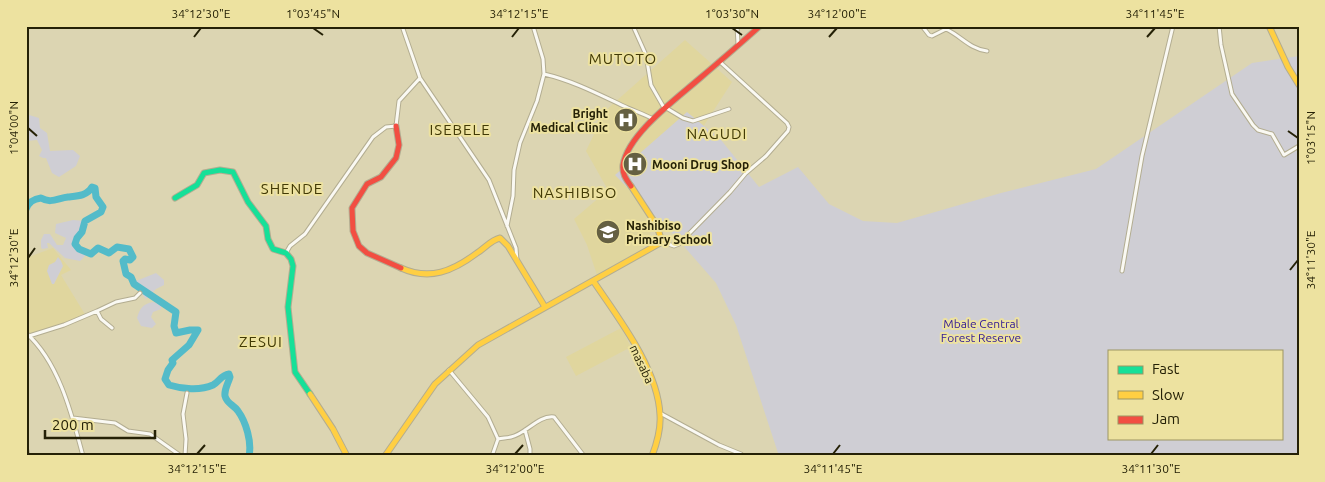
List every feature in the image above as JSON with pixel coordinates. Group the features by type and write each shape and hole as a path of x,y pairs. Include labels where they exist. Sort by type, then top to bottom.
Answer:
{"street":[{"path":"402,26 420,78 449,122 478,160 489,180 516,248 517,263"},
{"path":"507,226 513,196 514,170 520,143 537,101 544,74 543,59 533,26"},
{"path":"633,26 646,55 653,90 661,104 683,118 693,121 729,109"},
{"path":"737,26 738,44"},
{"path":"662,242 662,235 657,226 622,171 624,162 630,149 652,119 760,26"},
{"path":"922,26 929,35 946,29 970,46 987,51"},
{"path":"1122,271 1142,156 1173,26"},
{"path":"1219,26 1229,84 1232,94 1246,116 1258,130 1272,134 1284,154 1299,146"},
{"path":"1269,26 1288,67 1299,85"},
{"path":"662,242 674,246 679,244 746,173 766,156 788,131 787,123 719,61"},
{"path":"544,74 569,80 630,109 643,113 652,119"},
{"path":"420,78 399,101 396,126 400,145 396,158 381,177 367,184 352,208 353,231 359,246 367,252 405,270 422,275 430,275 462,262 476,254 495,238 500,238 504,241 545,307"},
{"path":"286,253 290,246 305,234 372,137 386,127 396,126"},
{"path":"175,198 197,185 204,173 220,170 231,171 235,174 248,202 266,226 268,239 273,249 286,253 291,259 293,266 288,307 294,372 329,422 347,456"},
{"path":"385,456 431,389 449,370 478,345 594,282 662,242"},
{"name":"masaba","path":"594,282 624,327 651,379 660,414 658,437 652,456"},
{"path":"82,456 72,418 47,358 28,334 81,319 116,302 134,298 140,293"},
{"path":"97,311 101,320 112,328"},
{"path":"449,370 488,417 498,439 492,456"},
{"path":"185,456 186,439 183,414 187,393"},
{"path":"660,414 712,442 741,454"},
{"path":"72,418 115,423 128,431 150,434 181,456"},
{"path":"498,439 511,438 545,418 554,418 584,456"},
{"path":"525,430 530,456"},
{"path":"26,451 27,456"}],"shaded area":[{"path":"685,40 732,82 692,144 651,199 650,238 643,243 645,249 597,275 587,245 574,219 608,190 586,151 605,111"},
{"path":"53,248 71,270 61,275 86,316 29,335 26,332 26,258"},
{"path":"621,328 631,347 576,376 566,357"}],"green space":[{"name":"Mbale Central Forest Reserve","path":"1299,56 1299,456 779,456 736,325 716,283 674,235 615,175 687,112 721,140 759,187 798,167 829,204 863,221 897,223 1001,193 1096,169 1252,63"},
{"path":"26,114 39,118 40,128 47,133 50,151 73,150 80,156 76,166 59,177 52,173 46,158 39,156 42,150 37,140 26,141"},
{"path":"73,220 85,221 82,232 75,244 84,252 85,256 80,261 65,258 49,243 47,243 48,248 42,249 41,240 44,234 50,234 57,245 63,245 66,238 55,233 56,224"},
{"path":"58,257 63,266 54,284 52,284 47,271 49,265 55,262"},
{"path":"156,273 164,280 164,285 156,289 146,299 136,287 136,281"},
{"path":"153,302 161,305 161,309 153,312 151,317 156,324 152,328 141,326 137,318 139,312 144,305"}],"waterway":[{"path":"26,209 36,199 41,198 51,201 78,196 85,194 92,187 95,188 96,197 103,207 101,212 85,221 82,232 75,244 79,249 91,254 98,248 109,253 117,247 129,249 133,257 130,260 125,259 123,261 126,274 131,277 134,284 176,312 174,326 176,333 198,330 189,345 172,360 173,363 165,379 169,385 197,389 213,385 229,374 230,377 225,396 227,401 238,411 246,426 250,445 249,456"}],"traffic: fast":[{"path":"175,198 197,185 204,173 220,170 233,172 248,202 266,226 268,239 273,249 286,253 291,259 293,266 288,307 295,372 310,394"}],"traffic: slow":[{"path":"1269,26 1288,67 1299,85"},
{"path":"385,456 435,384 478,345 662,242 657,226 631,186"},
{"path":"401,268 422,274 441,272 459,265 491,242 500,238 508,246 545,307"},
{"path":"594,282 636,345 652,380 658,398 660,415 658,436 652,456"},
{"path":"310,394 333,429 347,456"},
{"path":"26,451 27,456"}],"traffic: jam":[{"path":"631,186 624,174 623,165 627,153 643,129 760,26"},
{"path":"396,126 399,145 396,158 381,177 367,184 352,208 353,231 359,246 367,253 401,268"}],"place":[{"name":"Bright Medical Clinic","path":"626,120"},
{"name":"Mooni Drug Shop","path":"635,164"},
{"name":"Nashibiso Primary School","path":"608,232"}],"district":[{"name":"MUTOTO","path":"623,58"},
{"name":"ISEBELE","path":"460,129"},
{"name":"NAGUDI","path":"717,133"},
{"name":"SHENDE","path":"292,188"},
{"name":"NASHIBISO","path":"575,192"},
{"name":"ZESUI","path":"261,341"}]}
